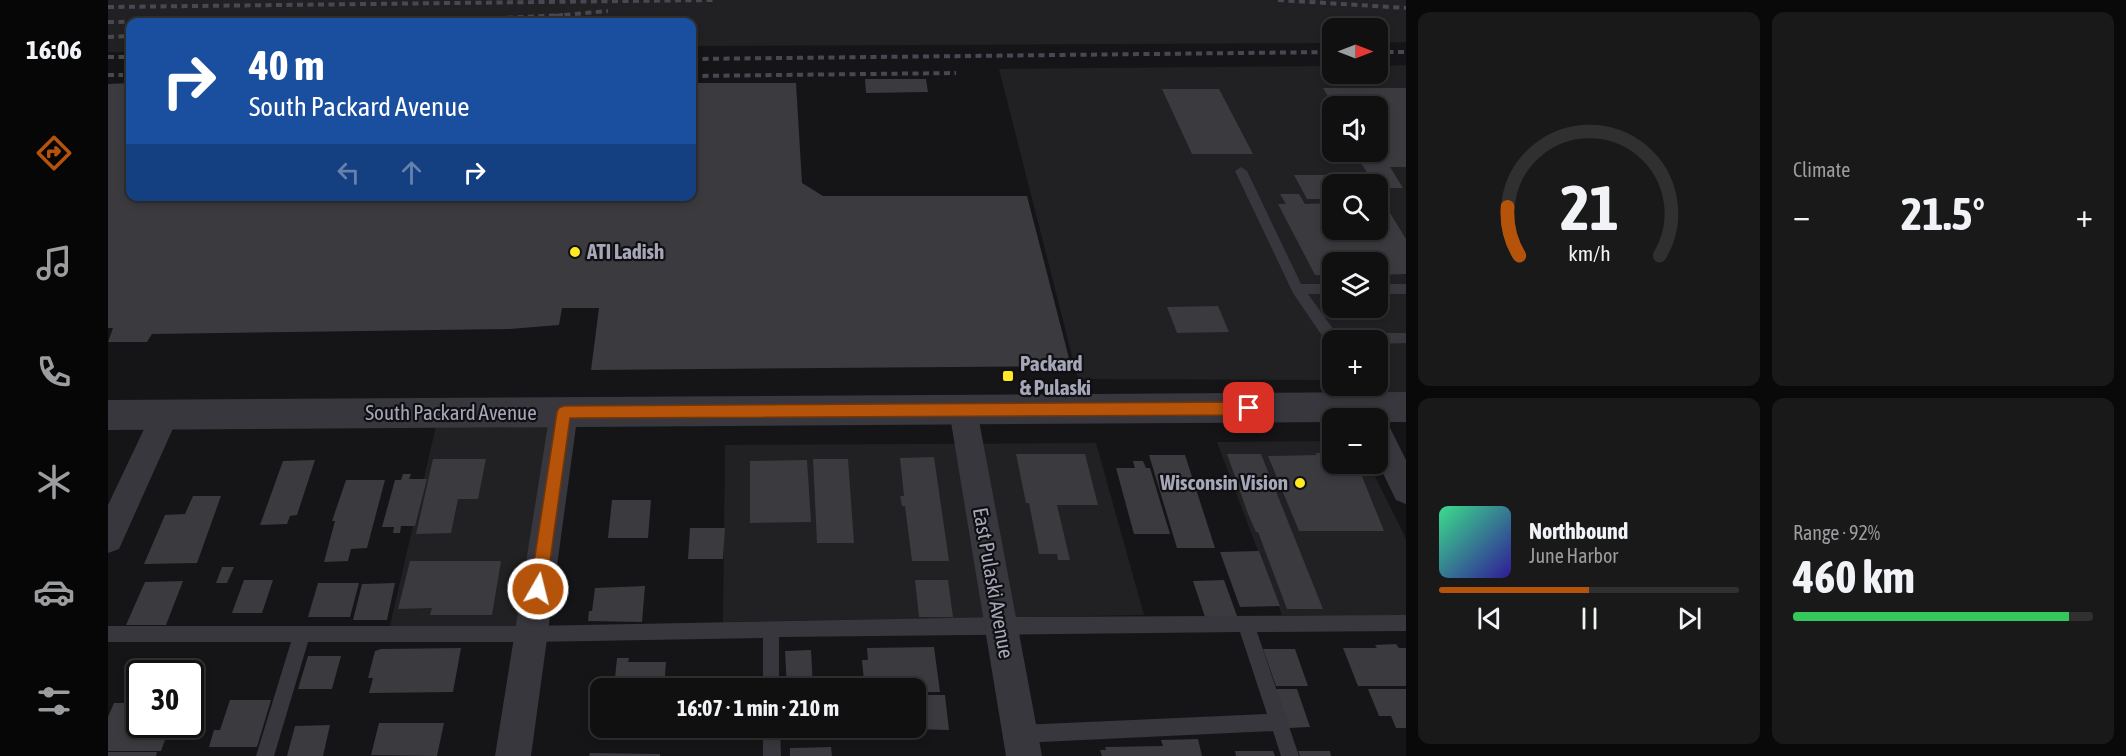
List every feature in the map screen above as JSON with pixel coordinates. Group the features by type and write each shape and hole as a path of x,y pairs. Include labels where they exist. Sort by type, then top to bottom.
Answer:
{"street":[{"name":"South Packard Avenue","path":"1388,409 1406,407"},
{"name":"South Packard Avenue","path":"108,415 963,410 1322,411"},
{"name":"East Pulaski Avenue","path":"963,410 1022,745"},
{"path":"513,756 564,412"},
{"path":"108,538 165,415"},
{"path":"1388,454 1406,490"}],"lane":[{"path":"1241,171 1297,289 1326,330"},
{"path":"1297,289 1322,289"},
{"path":"1388,289 1406,289"},
{"path":"1388,338 1406,338"},
{"path":"108,634 531,634 1001,626 1406,623"},
{"path":"1246,624 1290,756"},
{"path":"771,630 771,678"},
{"path":"265,756 302,634"},
{"path":"1022,745 1279,722"},
{"path":"772,738 772,756"}],"shaded area":[{"path":"108,0 1406,0 1406,42 1388,43 1388,18 1322,18 1322,43 696,46 696,18 126,18 126,52 108,52"},
{"path":"1406,65 1406,407 1340,408 1334,396 1388,396 1388,330 1322,330 1322,380 1078,379 999,69 1322,66 1322,84 1388,84 1388,66"},
{"path":"564,412 531,634 388,634 439,413"},
{"path":"1322,441 1322,474 1374,474 1406,539 1406,616 1282,615 1217,442"},
{"path":"1096,443 1144,615 723,622 725,445"}],"building":[{"path":"865,79 926,79 928,92 866,93"},
{"name":"ATI Ladish","path":"126,83 126,201 696,201 696,83 796,83 802,183 823,196 1027,196 1071,366 591,370 599,308 562,308 559,325 510,329 152,334 147,342 108,342 113,328 108,328 108,84"},
{"path":"1323,88 1406,88 1406,167 1390,167 1403,188 1388,188 1388,174 1368,174 1360,162 1388,162 1388,96 1328,96"},
{"path":"1162,89 1219,89 1253,154 1192,154"},
{"path":"1294,175 1322,175 1322,199 1307,199"},
{"path":"1280,194 1299,194 1305,204 1322,203 1322,240 1388,240 1388,210 1406,239 1406,274 1388,275 1388,252 1322,252 1322,275 1315,275 1278,204 1286,204"},
{"path":"1218,306 1229,332 1177,333 1167,307"},
{"path":"1315,453 1322,453 1322,474 1361,474 1384,531 1299,531 1268,456 1317,455"},
{"path":"1016,454 1085,454 1098,505 1057,505 1070,560 1058,560 1057,554 1039,554"},
{"path":"1227,454 1261,454 1323,609 1287,609 1258,532 1248,514"},
{"path":"1149,455 1185,455 1215,548 1177,548"},
{"path":"934,457 949,561 912,561 905,506 902,506 900,496 904,496 900,458"},
{"path":"433,459 486,459 478,499 458,499 451,533 416,534"},
{"path":"813,459 848,459 854,543 817,543"},
{"path":"315,460 297,515 290,516 287,524 260,525 283,461"},
{"path":"807,460 811,522 750,523 750,461"},
{"path":"1133,461 1143,461 1146,468 1150,468 1170,534 1134,534 1116,468 1135,468"},
{"path":"403,474 411,474 409,479 427,479 415,526 401,526 400,533 393,533 394,527 382,527 395,480 401,480"},
{"path":"346,480 385,480 367,548 351,549 348,561 324,562 335,521 332,521"},
{"path":"193,496 221,496 197,563 144,564 165,515 185,514"},
{"path":"612,500 651,500 648,538 608,538"},
{"path":"690,528 725,528 723,559 688,559"},
{"path":"1259,551 1280,606 1240,607 1220,552"},
{"path":"410,561 501,561 492,615 430,615 432,608 398,609"},
{"path":"222,567 234,567 227,583 216,583"},
{"path":"244,580 273,580 262,613 232,613"},
{"path":"915,580 948,580 953,617 919,617"},
{"path":"1224,580 1237,616 1205,617 1193,581"},
{"path":"183,581 166,625 126,625 145,582"},
{"path":"318,583 359,583 350,617 308,617"},
{"path":"395,583 387,620 353,620 362,584"},
{"path":"645,586 642,622 588,621 589,611 592,611 595,588"},
{"path":"1396,644 1399,648 1406,648 1406,686 1358,686 1343,648 1377,648 1375,645"},
{"path":"934,647 940,692 926,692 926,678 864,678 862,660 868,660 867,648"},
{"path":"461,648 453,692 369,693 373,678 368,678 375,651"},
{"path":"1263,649 1295,649 1308,686 1276,686"},
{"path":"811,650 812,678 786,678 785,651"},
{"path":"308,656 341,656 332,689 298,689"},
{"path":"617,658 629,658 628,662 666,662 665,678 615,678"},
{"path":"1276,689 1297,689 1310,727 1289,728"},
{"path":"1368,689 1406,689 1406,728 1396,728 1391,716 1379,716"},
{"path":"926,695 945,695 949,730 926,729"},
{"path":"230,700 271,700 257,747 209,747 214,730 220,730"},
{"path":"114,703 126,703 126,738 166,738 161,751 108,751 108,717"},
{"path":"379,723 444,723 437,756 371,755"},
{"path":"330,725 323,756 287,756 295,726"},
{"path":"1198,739 1202,756 1102,756 1100,750 1106,750 1105,747 1163,746 1161,740"},
{"path":"831,747 832,756 790,756 790,748"},
{"path":"1235,751 1273,751 1275,756 1236,756"},
{"path":"1298,751 1330,751 1331,756 1300,756"},
{"path":"108,752 157,752 156,756 108,756"},
{"path":"590,753 660,754 660,756 589,756"}],"railway":[{"path":"108,7 713,0"},
{"path":"1278,0 1406,8"},
{"path":"554,16 608,11"},
{"path":"503,18 563,15"},
{"path":"108,22 126,22"},
{"path":"108,37 126,36"},
{"path":"696,59 1322,52"},
{"path":"1388,52 1406,52"},
{"path":"108,57 126,57"},
{"path":"696,76 956,73"},
{"path":"108,75 123,75"}],"place":[{"name":"ATI Ladish","path":"575,252"},
{"name":"Packard & Pulaski","path":"1008,376"},
{"name":"Wisconsin Vision","path":"1300,483"}],"route":[{"path":"538,589 564,412 1249,408"}]}
